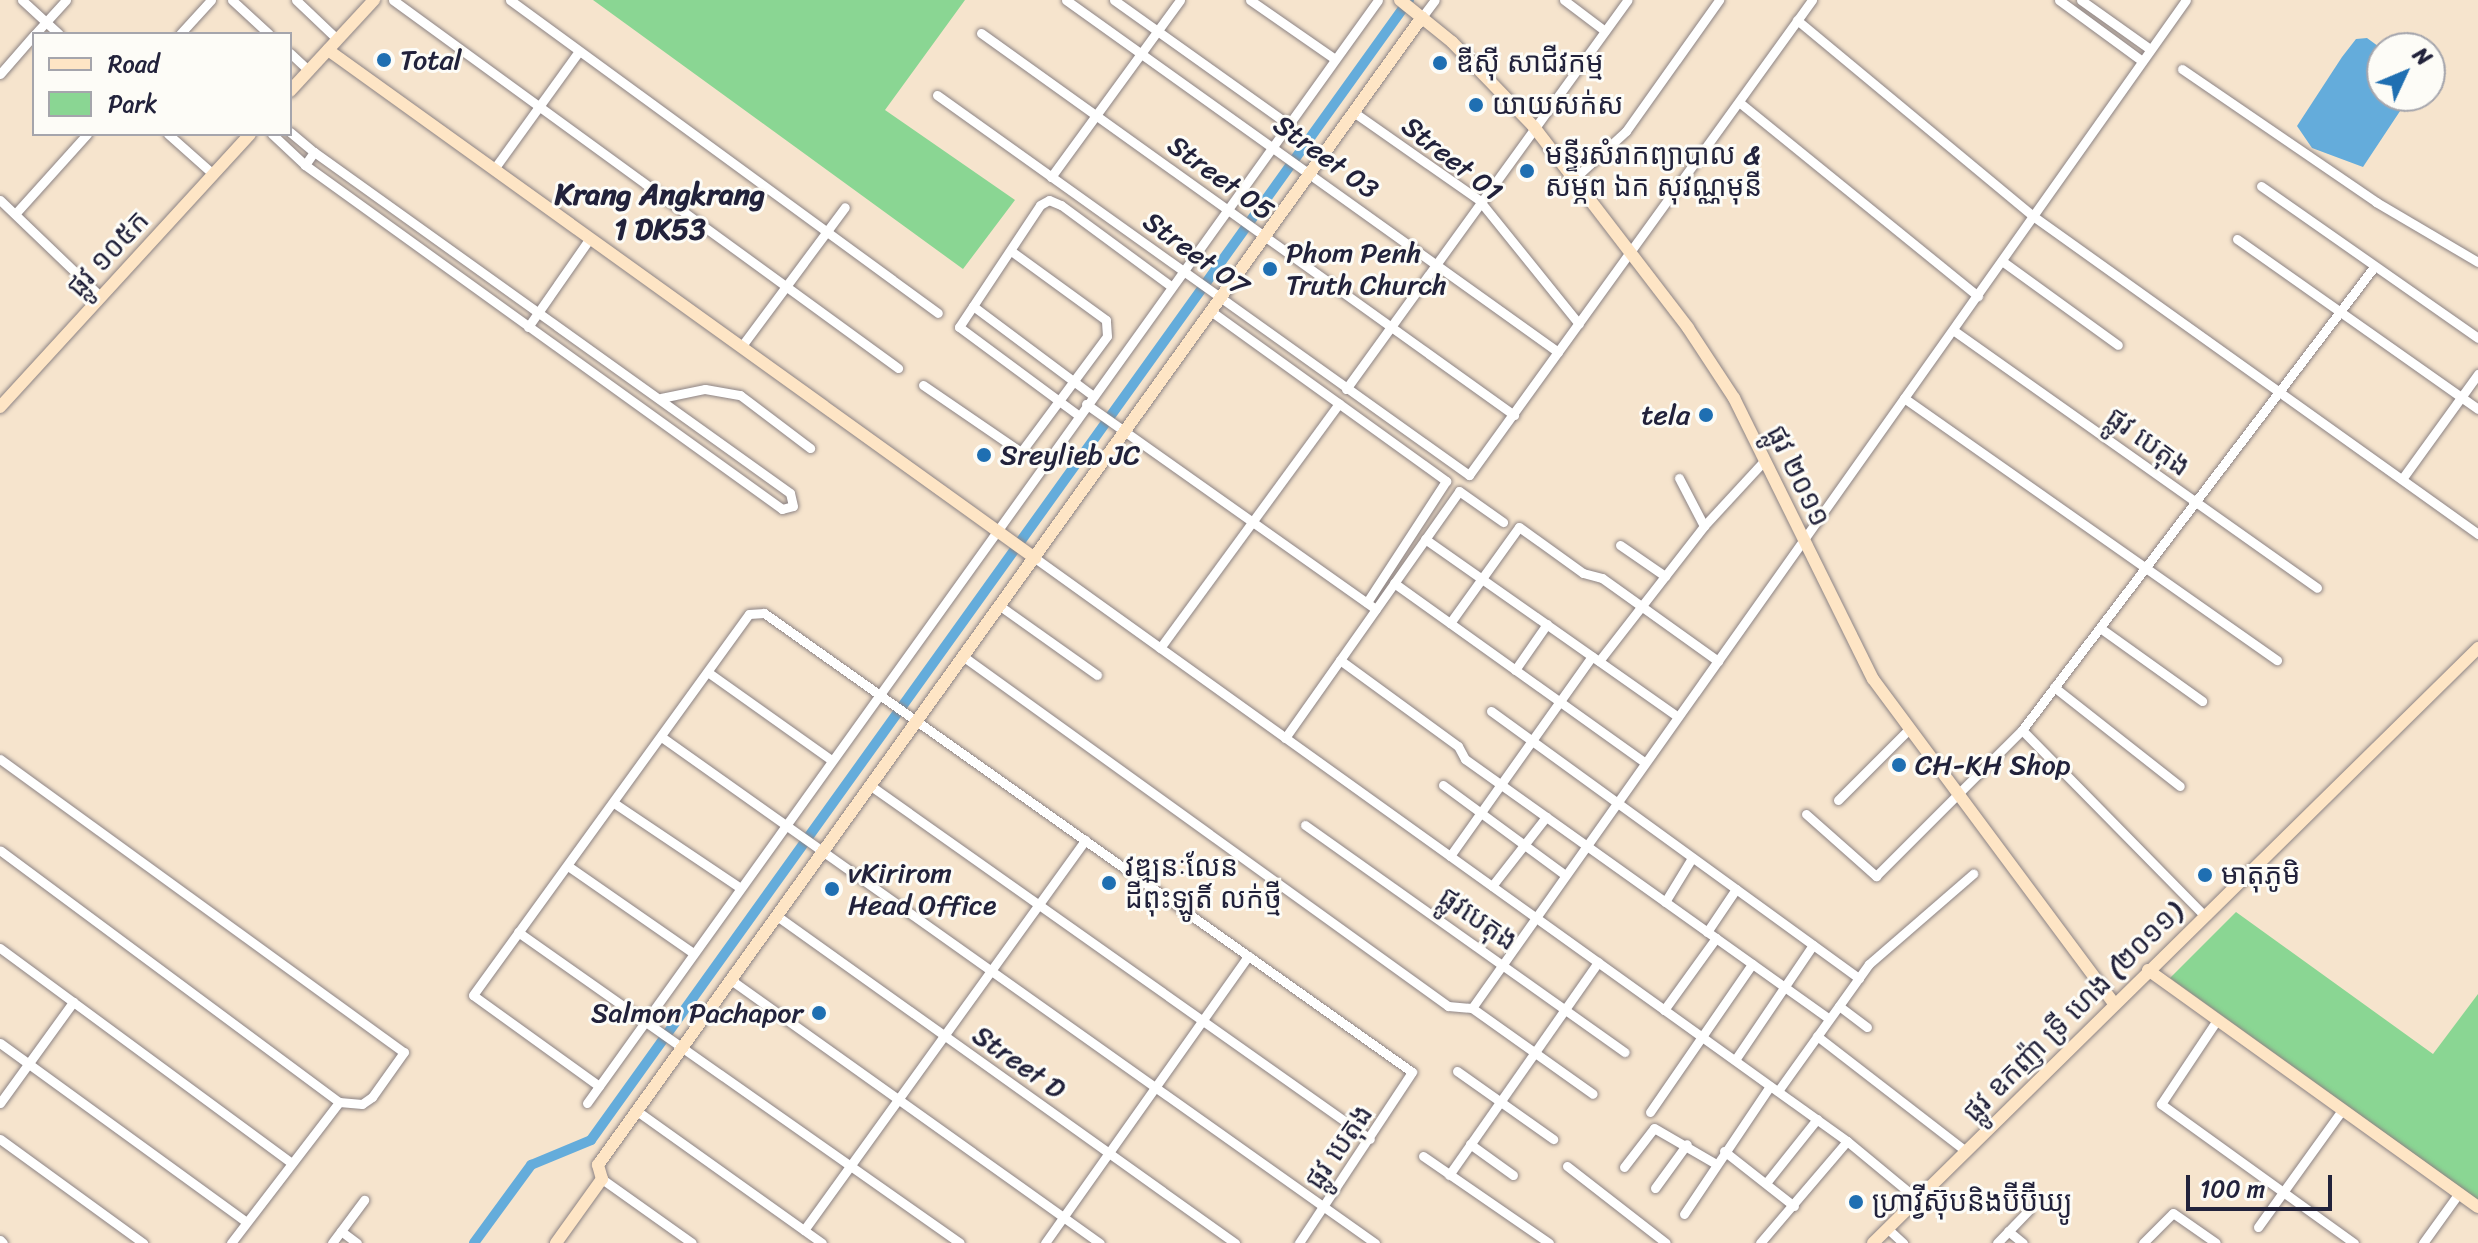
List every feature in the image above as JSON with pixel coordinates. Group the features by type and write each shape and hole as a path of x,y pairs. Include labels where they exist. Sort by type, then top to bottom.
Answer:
{"main road":[{"name":"ផ្លូវ ២០១១","path":"1400,0 1419,14 1534,127 1633,251 1734,398 1851,643 1907,731 2114,1004"},
{"path":"292,89 370,1"},
{"path":"556,1243 602,1179 598,1165 681,1045 871,786 915,719 964,657 1031,555 1123,427 1212,312 1218,297 1419,14"},
{"path":"328,50 1031,555"},
{"name":"ផ្លូវ ១០៥ក","path":"0,407 248,136"},
{"name":"ផ្លូវ ឧកញ៉ា ទ្រី ហេង (២០១១)","path":"1873,1243 2478,648"},
{"path":"2148,970 2478,1207"}],"street":[{"path":"22,0 57,32"},
{"path":"38,32 66,0"},
{"path":"182,32 211,0"},
{"path":"232,0 267,32"},
{"path":"296,0 337,39"},
{"path":"393,0 898,368"},
{"path":"510,0 938,313"},
{"name":"Street 03","path":"1066,0 1275,146 1558,352"},
{"path":"1081,11 1089,0"},
{"name":"Street 03","path":"1114,0 1288,124"},
{"path":"1051,177 1180,0"},
{"path":"1250,0 1335,59"},
{"path":"587,1103 1171,286 1186,274 1288,124 1378,0"},
{"path":"1419,14 1435,0"},
{"path":"1564,0 1605,31"},
{"path":"1346,389 1479,200 1628,0"},
{"path":"1576,177 1626,131 1719,0"},
{"path":"1514,415 1812,0"},
{"path":"2059,0 2142,61"},
{"path":"2081,0 2150,49"},
{"path":"1472,1008 2186,0"},
{"path":"1797,20 2033,216 2478,534"},
{"name":"Street 05","path":"981,33 1514,415"},
{"path":"0,74 32,38"},
{"path":"494,169 579,51"},
{"path":"292,55 309,71"},
{"path":"2182,69 2376,202 2478,262"},
{"name":"Street 07","path":"937,95 1469,475 1514,415"},
{"path":"1739,102 1978,296"},
{"name":"Street 01","path":"1352,111 1479,200 1579,324"},
{"path":"274,136 305,165 782,509 793,506 790,493 540,309 292,134"},
{"path":"15,214 85,136"},
{"path":"170,136 213,174"},
{"path":"305,165 314,152"},
{"path":"2261,186 2478,338"},
{"path":"0,200 101,297"},
{"path":"1078,415 962,330 973,306 1040,205 1049,200 1171,286"},
{"path":"741,347 845,207"},
{"path":"528,327 590,238"},
{"path":"2237,239 2478,409"},
{"path":"923,385 1021,452 1107,336 1106,320 1011,251"},
{"path":"2002,261 2118,345"},
{"path":"1806,814 1875,877 2022,730 2103,630 2374,267"},
{"path":"973,306 1074,382 1090,403 1376,609"},
{"path":"1212,312 1446,481 1367,602"},
{"name":"ផ្លូវ បេតុង","path":"1953,330 2317,588"},
{"path":"2402,479 2478,374"},
{"path":"661,398 705,389 732,392 810,448"},
{"path":"1904,398 2150,567 2277,660"},
{"path":"1160,648 1339,403"},
{"path":"1450,856 1559,701 1704,526 1765,460"},
{"path":"1679,478 1704,526"},
{"path":"1285,738 1459,491 1503,522"},
{"path":"1450,623 1519,527 1583,573 1602,578 1718,661"},
{"path":"1425,539 1677,716"},
{"path":"1620,545 1665,576"},
{"path":"1031,555 1817,1119 1917,1199"},
{"path":"1394,583 1644,762"},
{"path":"1000,606 1097,675"},
{"path":"599,1086 473,995 755,612 915,719 1248,956 1045,1243"},
{"path":"1515,670 1547,624"},
{"path":"2103,630 2202,701"},
{"path":"964,657 1448,1006 1472,1008 1593,1094"},
{"path":"1340,660 1458,746 1465,759 1829,1019"},
{"path":"709,673 830,759"},
{"path":"2054,687 2180,786"},
{"path":"1491,711 1859,978"},
{"path":"2022,730 2205,916"},
{"path":"1838,800 1907,731"},
{"path":"663,738 1375,1243"},
{"path":"0,759 404,1052 372,1097 362,1104 339,1102 0,850"},
{"path":"1443,785 1565,875"},
{"path":"871,786 1370,1139"},
{"path":"614,803 739,887"},
{"path":"1492,886 1546,817"},
{"name":"ផ្លូវបេតុង","path":"1305,825 1503,962 1624,1052"},
{"path":"804,1230 1085,840"},
{"path":"1665,902 1692,858"},
{"path":"568,866 693,953"},
{"path":"1684,1214 1724,1151 1817,1036 1859,978 1914,920 1973,874"},
{"path":"1664,1010 1736,889"},
{"name":"Street D","path":"777,916 1235,1243"},
{"path":"518,932 960,1243"},
{"path":"1735,1060 1813,945"},
{"path":"0,948 290,1162"},
{"name":"ផ្លូវ បេតុង","path":"1248,956 1414,1075 1299,1243"},
{"path":"1449,1175 1598,962"},
{"path":"1650,1112 1752,964"},
{"path":"731,980 1100,1243"},
{"path":"0,1103 73,1002"},
{"path":"1839,1006 1867,1027"},
{"path":"2217,1020 2161,1104 2354,1243"},
{"path":"1817,1036 1966,1151"},
{"path":"0,1043 246,1222"},
{"path":"1457,1071 1553,1139"},
{"path":"231,1243 290,1162 339,1102"},
{"path":"2258,1227 2342,1110"},
{"path":"637,1111 822,1243"},
{"path":"1766,1183 1817,1119"},
{"path":"1624,1167 1654,1128 1687,1144 1716,1164"},
{"path":"0,1139 143,1243"},
{"path":"1760,1243 1847,1141"},
{"path":"1470,1144 1513,1175"},
{"path":"1655,1188 1687,1144"},
{"path":"1724,1151 1794,1206"},
{"path":"1423,1156 1549,1243"},
{"path":"1567,1166 1667,1242"},
{"path":"602,1179 692,1243"},
{"path":"2423,1243 2459,1193"},
{"path":"332,1243 364,1200"},
{"path":"1997,1243 2029,1210"},
{"path":"2143,1243 2173,1213 2216,1243"},
{"path":"1888,1229 1903,1243"},
{"path":"341,1231 357,1243"},
{"path":"2008,1231 2023,1243"}],"green space":[{"path":"593,0 965,0 885,110 1015,200 963,269"},
{"path":"2236,912 2433,1054 2478,994 2478,1200 2170,978"}],"water":[{"path":"2366,38 2366,112 2399,112 2363,167 2312,148 2297,126 2356,39"}],"waterway":[{"path":"474,1243 531,1165 591,1140 1409,0"}],"place":[{"name":"Total","path":"384,60"},
{"name":"ឌីស៊ី សាជីវកម្ម","path":"1440,63"},
{"name":"យាយសក់ស","path":"1476,105"},
{"name":"មន្ទីរសំរាកព្យាបាល & សម្ភព ឯក សុវណ្ណមុនី","path":"1527,171"},
{"name":"Phom Penh Truth Church","path":"1270,269"},
{"name":"tela","path":"1706,415"},
{"name":"Sreylieb JC","path":"984,455"},
{"name":"CH-KH Shop","path":"1899,765"},
{"name":"មាតុភូមិ","path":"2205,875"},
{"name":"វឌ្ឍនៈលែន ដីពុះឡូតិ៍ លក់ថ្មី","path":"1109,883"},
{"name":"vKirirom Head Office","path":"832,889"},
{"name":"Salmon Pachapor","path":"819,1013"},
{"name":"ហ្រាវ្វីស៊ុបនិងប៊ីប៊ីឃ្យូ","path":"1856,1202"}],"district":[{"name":"Krang Angkrang 1 DK53","path":"660,211"}]}
